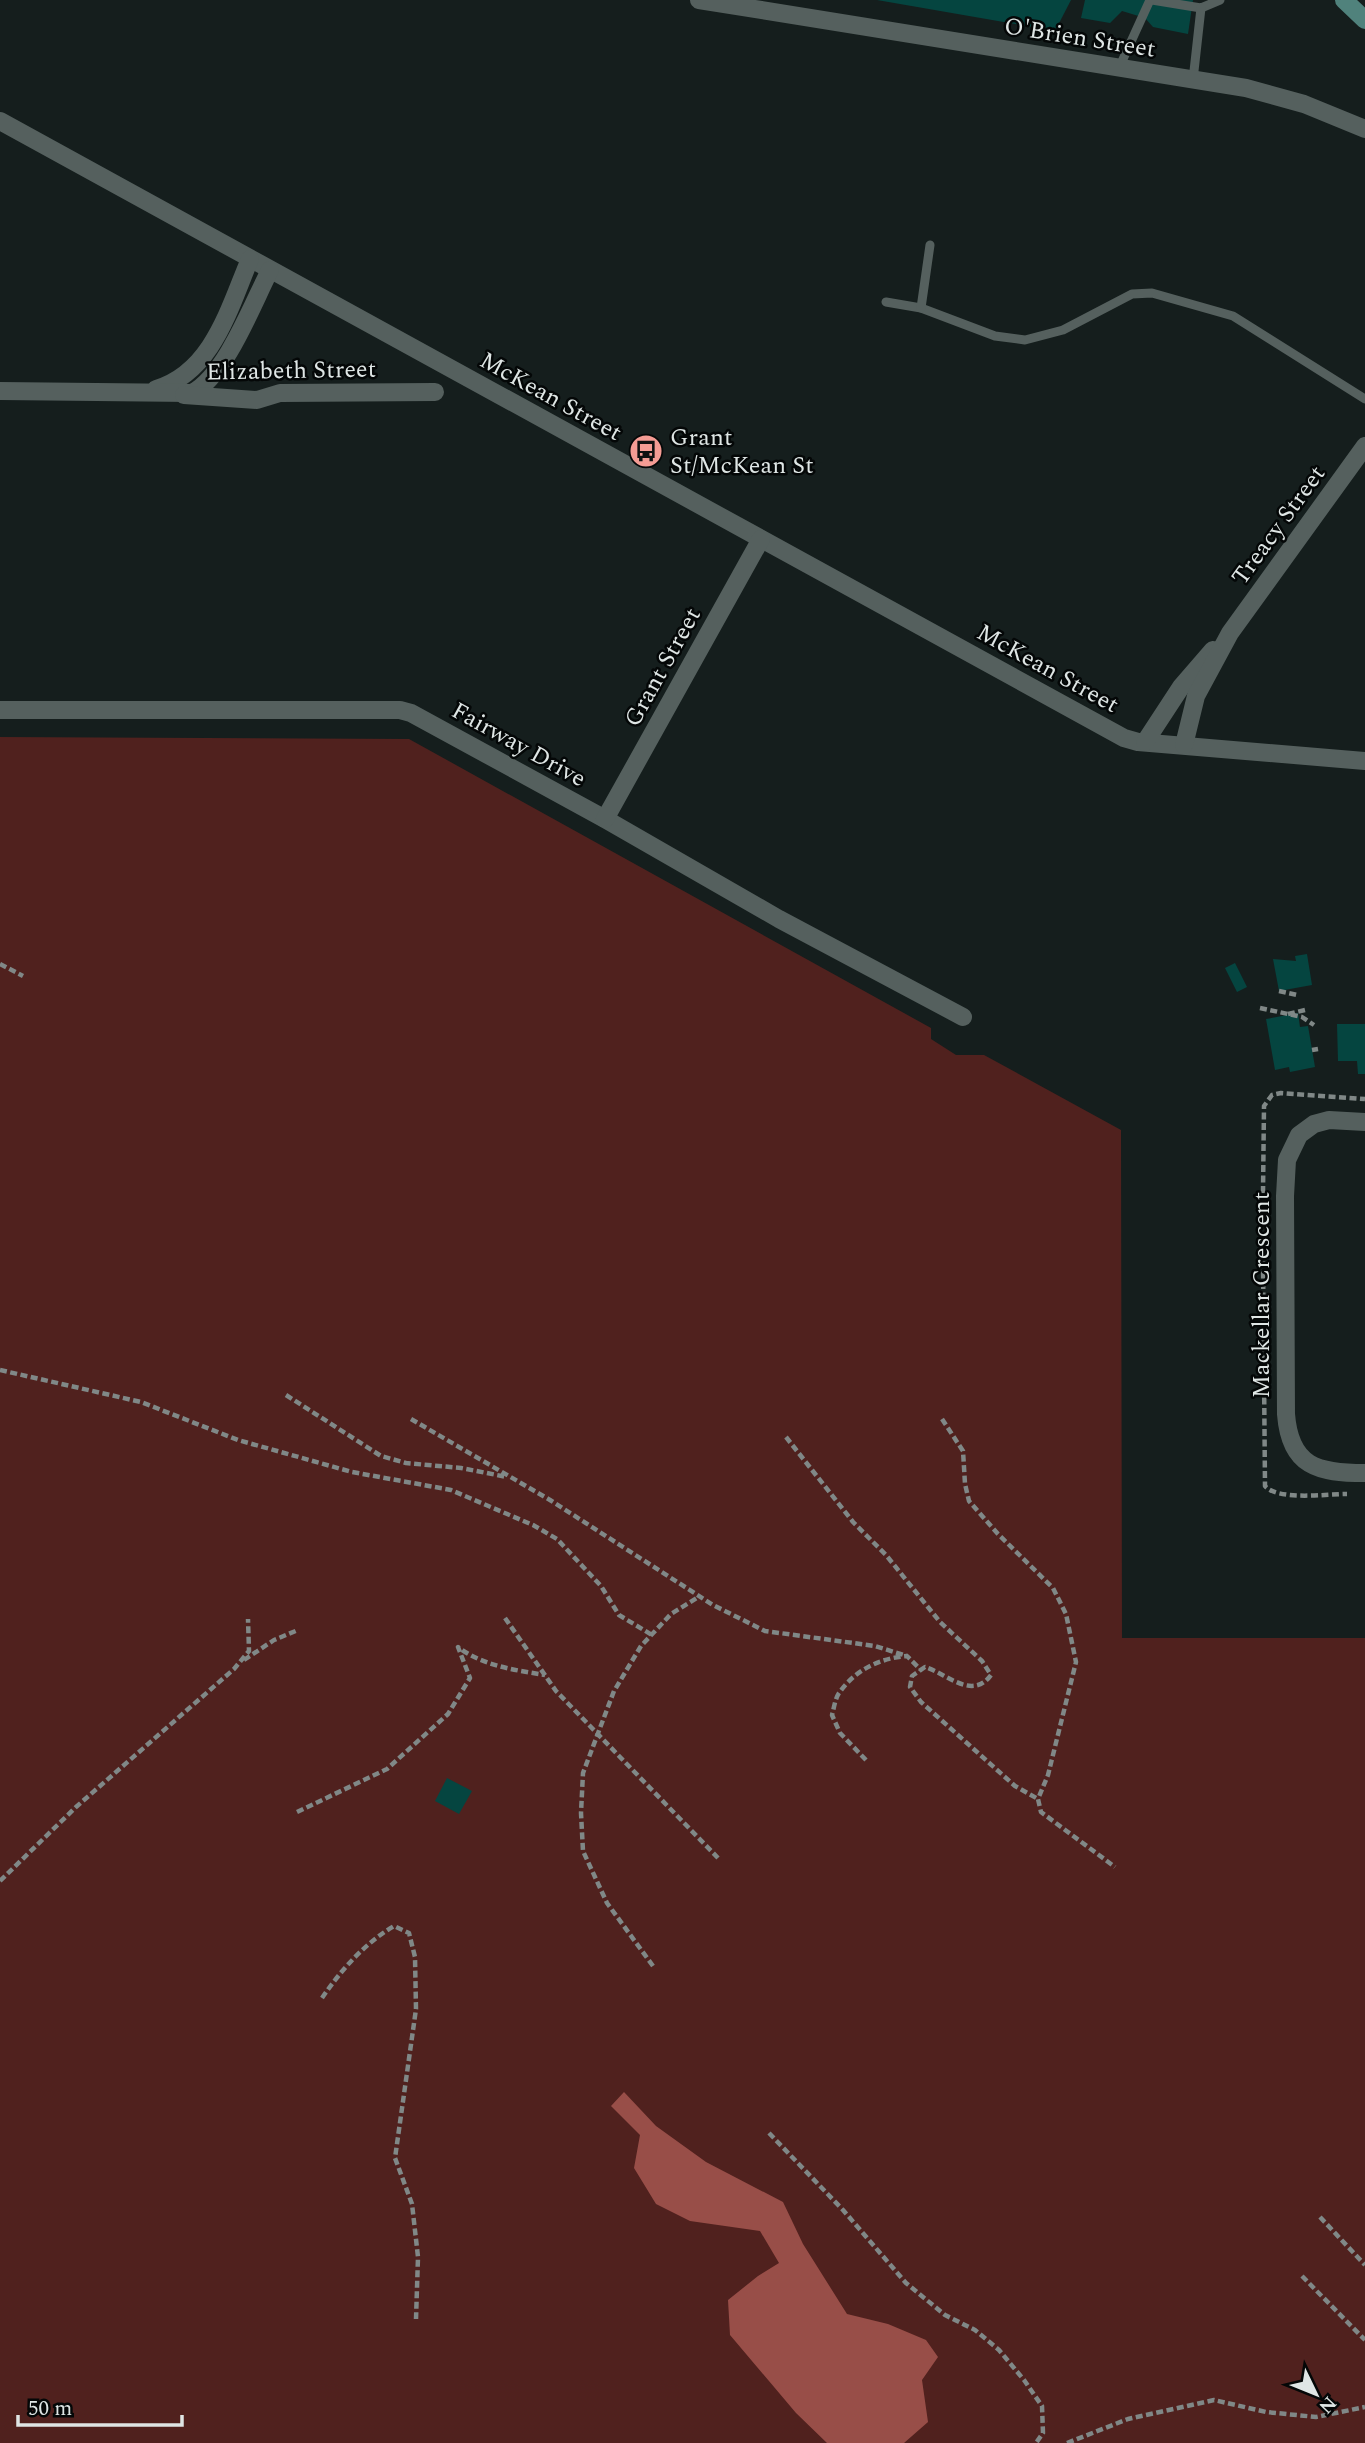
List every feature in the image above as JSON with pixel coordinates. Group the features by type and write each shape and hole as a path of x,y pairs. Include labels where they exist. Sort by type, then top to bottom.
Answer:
{"main road":[{"path":"1344,0 1365,20"}],"street":[{"name":"O'Brien Street","path":"699,0 1272,94 1365,129"},
{"name":"McKean Street","path":"0,121 1124,738 1365,761"},
{"name":"Elizabeth Street","path":"149,391 180,379 206,354 250,258"},
{"name":"Elizabeth Street","path":"0,391 192,393 207,382 224,360 270,270"},
{"name":"Elizabeth Street","path":"149,391 207,398 257,400 280,393 435,392"},
{"name":"Treacy Street","path":"1145,742 1181,687 1230,633 1365,446"},
{"name":"Grant Street","path":"605,819 761,538"},
{"name":"Treacy Street","path":"1184,745 1196,696 1230,633"},
{"name":"Fairway Drive","path":"0,710 407,712 605,819 779,919 963,1017"},
{"name":"Mackellar Crescent","path":"1365,1122 1323,1121 1299,1135 1287,1160 1285,1196 1286,1414 1290,1443 1313,1466 1340,1472 1365,1473"}],"lane":[{"path":"1119,68 1151,0 1201,8 1220,0"},
{"path":"1193,80 1201,8"},
{"path":"921,308 930,245"},
{"path":"886,302 921,308 995,336 1025,340 1063,330 1132,294 1152,293 1233,316 1365,399"}],"path":[{"path":"0,964 23,976"},
{"path":"1279,990 1297,995"},
{"path":"1260,1008 1306,1020 1314,1025"},
{"path":"1284,1014 1305,1010"},
{"path":"1304,1026 1306,1020"},
{"path":"0,1370 141,1402 238,1440 352,1472 451,1490 557,1538 601,1586 619,1615 652,1634"},
{"path":"286,1395 381,1456 406,1463 461,1468 511,1478"},
{"path":"411,1419 700,1596 765,1631 875,1646 907,1656 921,1670"},
{"path":"942,1419 963,1451 969,1501 1053,1588 1066,1614 1076,1662 1048,1775 1038,1799 1041,1812 1115,1867"},
{"path":"786,1437 853,1522 886,1555 940,1622 982,1661 990,1675 986,1682 976,1686 962,1685 925,1667 912,1676 910,1687 921,1702 1015,1786 1038,1799"},
{"path":"653,1966 607,1903 583,1851 583,1773 614,1691 641,1646 671,1614 700,1596"},
{"path":"505,1618 556,1691 718,1858"},
{"path":"234,1669 249,1651 248,1619"},
{"path":"0,1881 76,1807 234,1669 274,1640 298,1630"},
{"path":"297,1812 387,1769 448,1714 470,1678 458,1647 469,1656 499,1667 545,1675"},
{"path":"866,1760 841,1733 832,1715 838,1694 873,1663 907,1656"},
{"path":"322,1998 335,1979 377,1936 394,1926 409,1933 415,1957 416,2009 395,2158 412,2204 418,2257 416,2319"},
{"path":"769,2133 843,2210 906,2283 945,2315 975,2330 999,2350 1042,2406 1043,2433 1036,2443"},
{"path":"1320,2217 1365,2264"},
{"path":"1302,2276 1365,2340"},
{"path":"1067,2443 1128,2419 1214,2400 1266,2412 1316,2417 1365,2407"}],"shaded area":[{"path":"0,737 409,739 931,1028 931,1039 956,1055 984,1055 1121,1130 1122,1638 1365,1638 1365,2443 0,2443"},
{"path":"624,2092 656,2126 706,2162 783,2202 803,2244 847,2314 888,2324 926,2340 938,2357 922,2380 928,2422 904,2443 827,2443 796,2413 730,2335 728,2300 779,2263 760,2231 690,2221 656,2204 634,2168 640,2135 611,2106"}],"building":[{"path":"877,0 1071,0 1055,31"},
{"path":"1085,0 1193,0 1188,34 1153,27 1145,18 1122,11 1110,23 1081,18"},
{"path":"1307,954 1312,985 1279,991 1273,959 1296,961 1295,956"},
{"path":"1235,963 1247,987 1237,992 1225,968"},
{"path":"1298,1013 1300,1027 1308,1026 1315,1067 1290,1072 1289,1067 1275,1070 1266,1019"},
{"path":"1337,1024 1365,1024 1365,1074 1358,1074 1357,1061 1338,1061"},
{"path":"447,1778 472,1791 459,1814 435,1801"}],"place":[{"name":"Grant St/McKean St","path":"646,451"}]}
